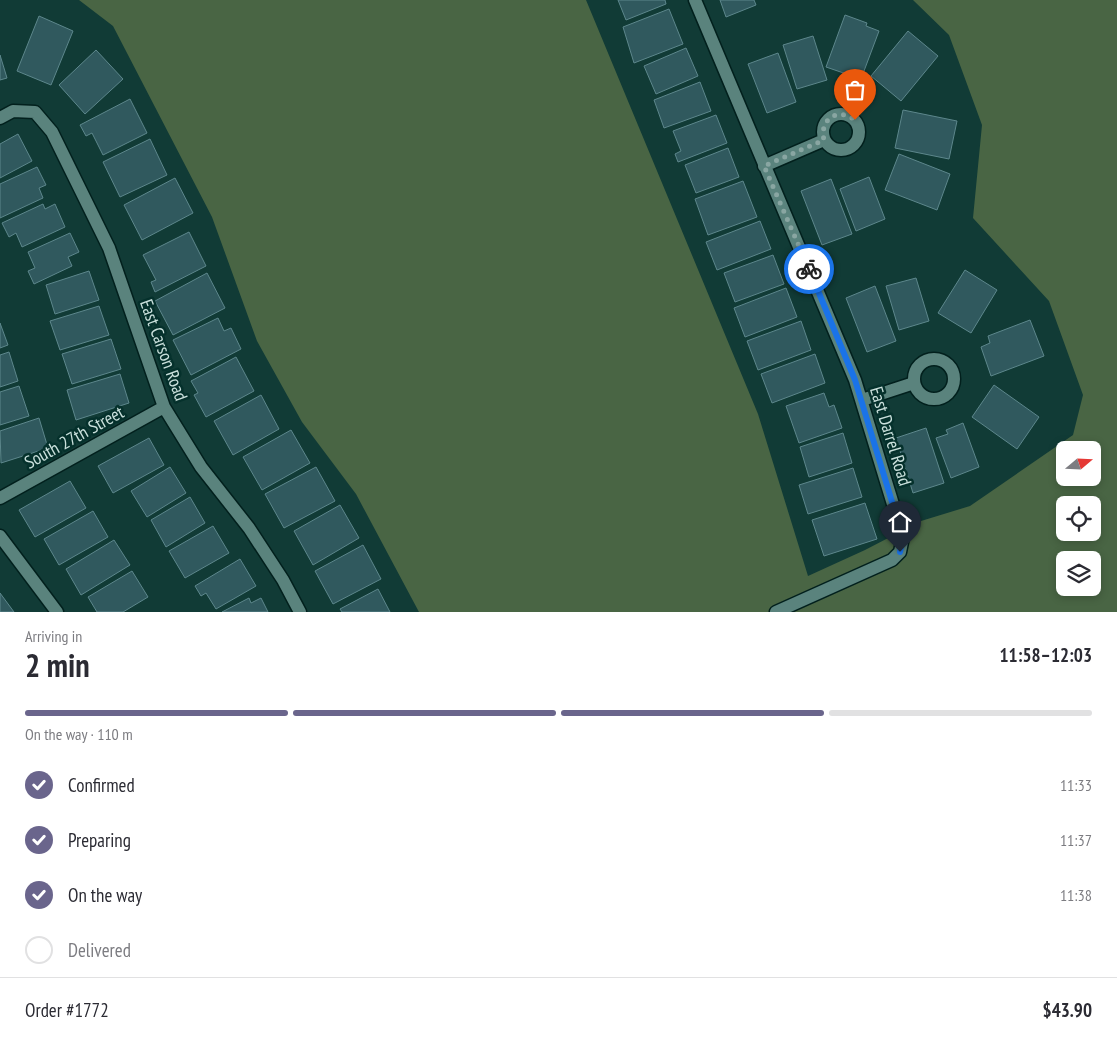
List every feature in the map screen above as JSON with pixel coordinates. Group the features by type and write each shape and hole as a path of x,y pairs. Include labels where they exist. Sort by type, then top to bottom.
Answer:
{"street":[{"name":"East Darrel Road","path":"695,0 839,341 862,400 903,538 900,552 892,560 776,612"},
{"name":"East Carson Road","path":"0,118 13,111 34,112 52,132 109,248 164,408 201,467 249,528 300,612"},
{"path":"764,166 824,140"},
{"path":"862,400 914,383"},
{"name":"South 27th Street","path":"0,498 164,408"},
{"path":"0,536 57,612"}],"green space":[{"path":"79,0 586,0 758,414 808,576 865,550 921,521 970,506 1056,447 1056,486 1101,486 1101,441 1064,441 1073,435 1083,395 1049,301 973,218 982,125 949,35 913,0 1117,0 1117,612 419,612 356,494 302,422 257,341 212,217 113,26"}],"building":[{"path":"618,0 665,0 666,4 626,20"},
{"path":"720,0 754,0 756,5 726,17"},
{"path":"669,9 683,44 634,63 623,27"},
{"path":"845,15 867,23 866,26 879,31 861,79 826,67"},
{"path":"39,16 73,31 51,85 17,71"},
{"path":"908,31 938,56 901,101 871,76"},
{"path":"813,36 827,80 797,89 783,45"},
{"path":"686,48 698,76 656,94 644,66"},
{"path":"96,50 123,79 85,114 59,85"},
{"path":"778,53 796,102 767,113 748,64"},
{"path":"0,55 7,78 0,80"},
{"path":"700,82 711,111 664,128 654,100"},
{"path":"130,99 147,133 103,155 92,133 86,136 80,125"},
{"path":"903,110 957,121 949,159 895,148"},
{"path":"716,115 727,143 678,162 675,154 681,151 673,131"},
{"path":"18,134 32,161 0,178 0,144"},
{"path":"150,139 167,175 120,197 103,162"},
{"path":"728,148 739,177 696,193 685,165"},
{"path":"899,154 950,174 937,210 885,190"},
{"path":"37,167 46,185 39,188 43,198 0,218 0,184"},
{"path":"869,177 885,219 856,231 840,189"},
{"path":"175,178 193,213 142,240 124,205"},
{"path":"831,179 852,234 822,245 801,191"},
{"path":"743,181 757,217 708,235 695,199"},
{"path":"43,204 45,209 55,204 65,227 22,247 16,233 9,237 2,223"},
{"path":"760,221 771,249 717,270 706,242"},
{"path":"189,232 206,266 155,292 151,282 156,280 143,255"},
{"path":"70,233 79,252 68,257 72,266 34,284 28,271 35,268 28,252"},
{"path":"773,255 784,284 735,302 724,273"},
{"path":"965,270 997,290 971,333 938,313"},
{"path":"89,271 99,300 55,314 46,285"},
{"path":"207,273 225,308 173,335 155,301"},
{"path":"916,278 929,321 899,330 886,286"},
{"path":"875,286 896,341 867,352 846,298"},
{"path":"786,288 797,317 745,337 734,308"},
{"path":"99,306 109,335 60,350 50,321"},
{"path":"218,318 224,331 231,328 241,349 191,375 173,340"},
{"path":"1030,320 1044,356 991,376 981,347 990,343 988,336"},
{"path":"801,321 811,350 758,370 747,341"},
{"path":"0,323 8,345 0,348"},
{"path":"111,339 121,369 72,384 62,354"},
{"path":"9,352 18,381 0,387 0,355"},
{"path":"815,354 825,383 772,403 761,374"},
{"path":"236,357 254,391 206,417 194,395 198,393 191,381"},
{"path":"120,374 129,403 76,420 67,390"},
{"path":"994,385 1039,417 1017,449 972,417"},
{"path":"19,386 29,416 0,425 0,392"},
{"path":"824,393 829,407 834,405 842,428 799,443 786,406"},
{"path":"261,395 279,429 233,455 214,421"},
{"path":"39,418 48,448 1,463 0,431"},
{"path":"963,423 979,467 951,478 936,438 948,434 946,430"},
{"path":"926,428 944,483 913,493 896,438"},
{"path":"291,430 310,463 262,490 243,457"},
{"path":"843,433 852,463 809,477 800,447"},
{"path":"149,438 164,465 113,493 98,466"},
{"path":"170,467 186,493 147,517 131,491"},
{"path":"316,467 335,501 284,528 265,494"},
{"path":"853,468 862,497 808,514 799,485"},
{"path":"70,481 86,508 35,537 19,510"},
{"path":"190,497 205,523 166,547 151,520"},
{"path":"865,503 877,539 824,556 812,520"},
{"path":"340,505 359,538 313,565 294,531"},
{"path":"93,511 108,537 59,565 44,539"},
{"path":"213,526 229,553 185,578 169,551"},
{"path":"114,540 130,565 81,595 66,569"},
{"path":"363,545 381,579 333,604 315,571"},
{"path":"240,559 256,586 216,609 206,593 201,596 195,586"},
{"path":"132,571 148,597 123,612 97,612 88,597"},
{"path":"378,589 390,612 342,612 340,609"},
{"path":"0,593 14,612 0,612"},
{"path":"249,598 251,603 261,598 268,612 222,612"}],"way so far":[{"path":"809,269 764,166 824,140 822,132 825,123 831,117 839,114 848,115 855,120"}],"route":[{"path":"809,269 855,380 870,425 903,538 900,552"}]}
